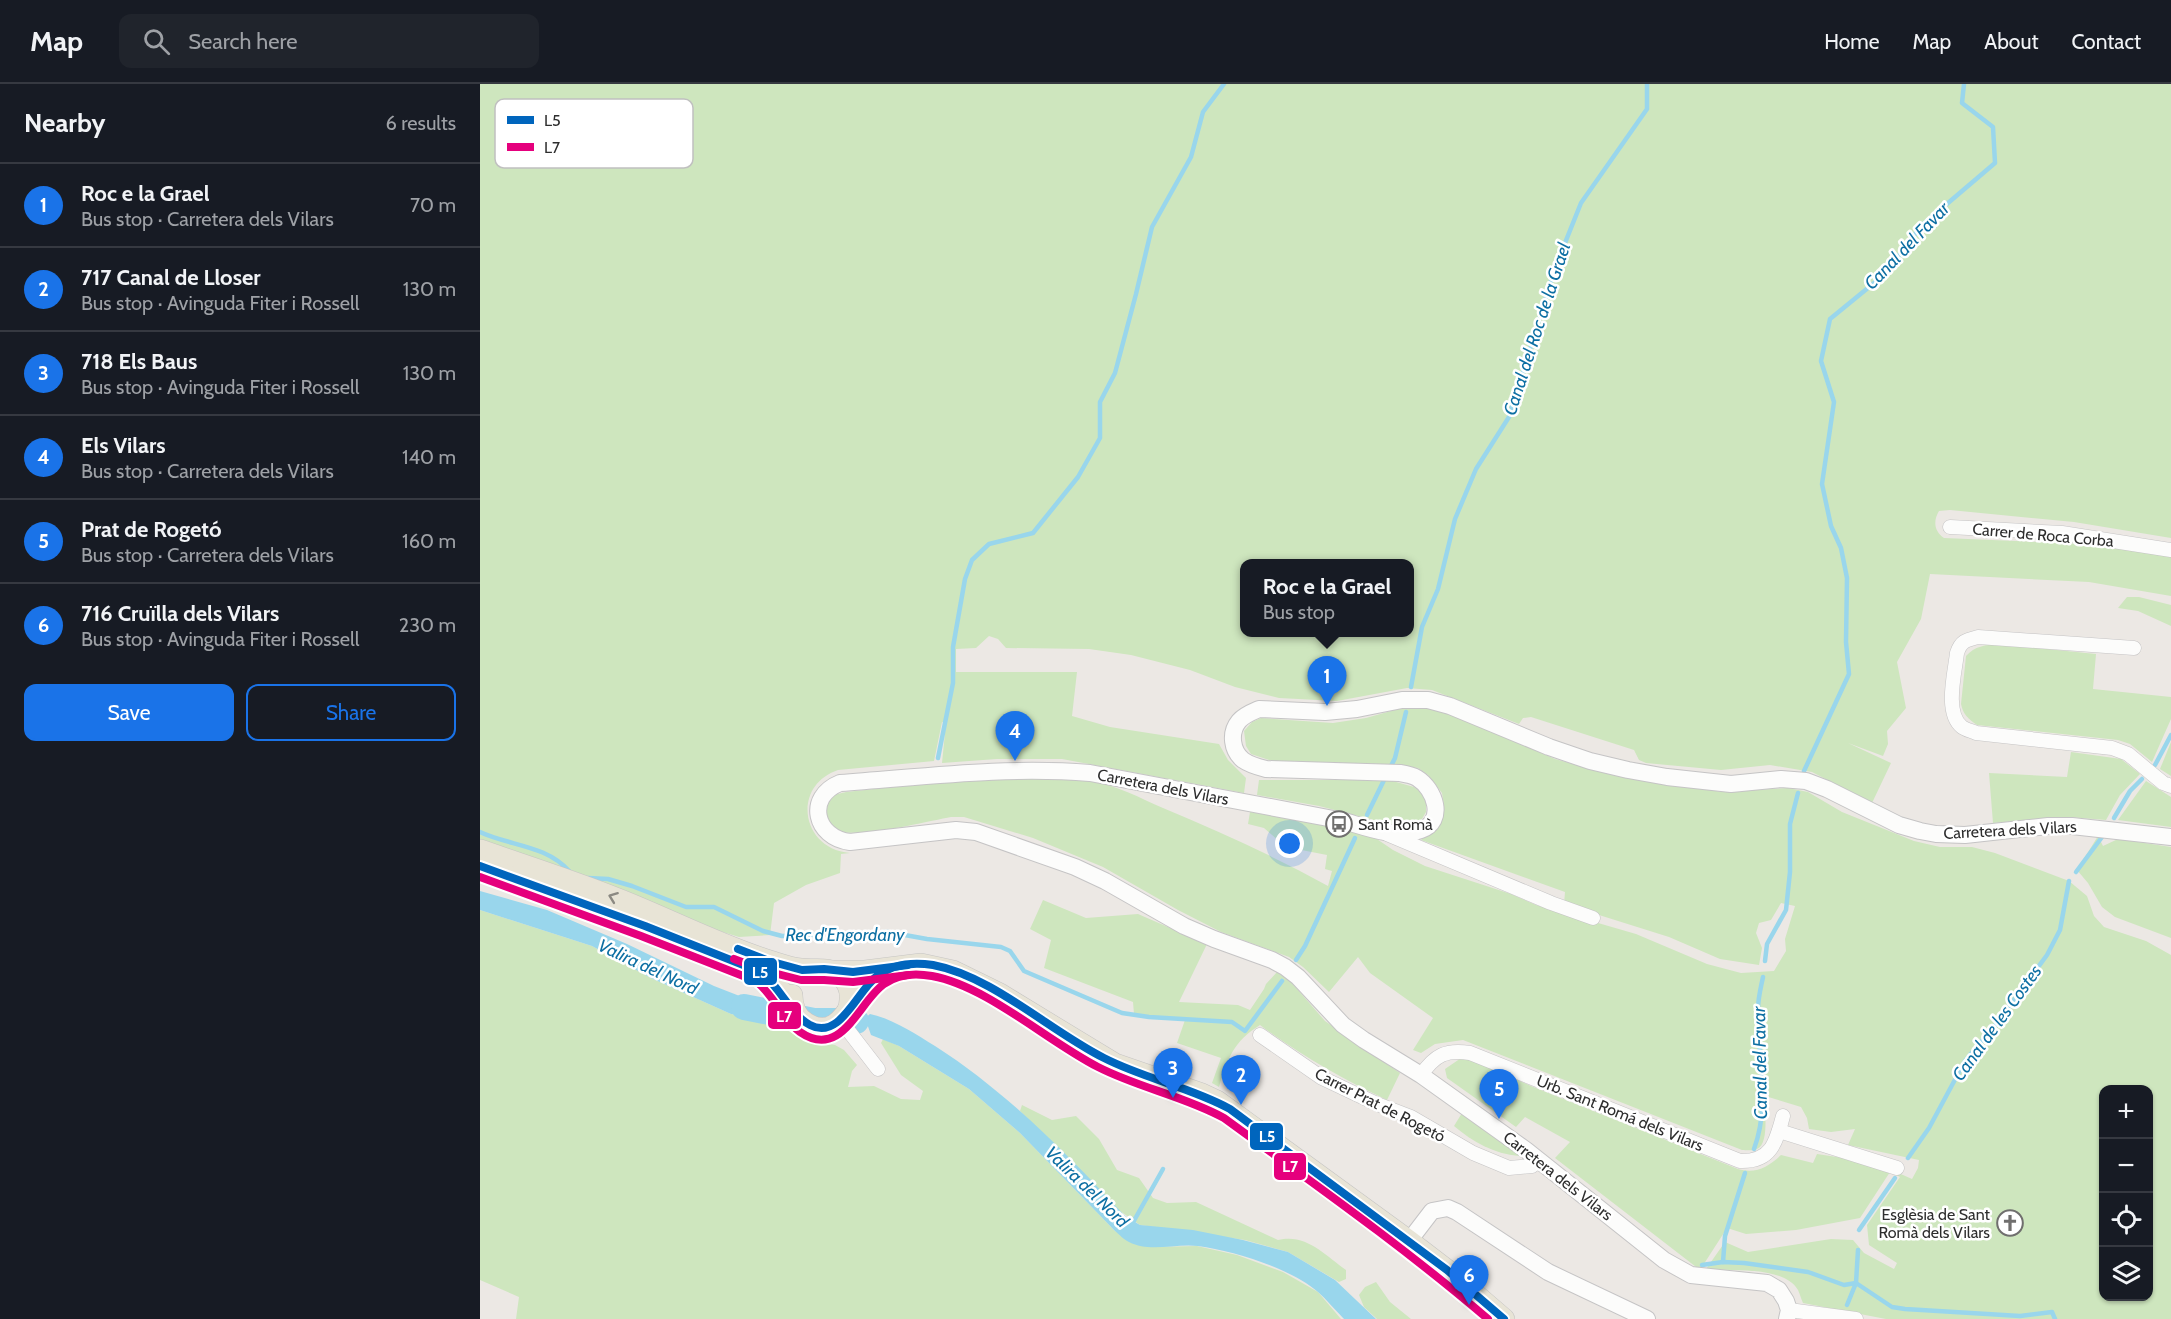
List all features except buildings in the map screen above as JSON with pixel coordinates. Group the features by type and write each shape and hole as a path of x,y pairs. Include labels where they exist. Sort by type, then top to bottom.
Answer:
{"main road":[{"path":"480,850 617,899 741,958 770,977 783,992 798,1016 813,1027 833,1026 844,1017 870,982 895,966"},
{"path":"480,866 741,958 824,970 865,971 921,964 962,974 1000,994 1115,1064 1217,1101 1409,1240 1504,1319"},
{"path":"793,1008 793,989 805,974 824,970 842,977 848,985 851,1004 844,1017"}],"street":[{"name":"Carrer de Roca Corba","path":"1950,527 2062,533 2171,550"},
{"path":"2134,648 1978,637 1964,640 1959,645 1957,653 1952,704 1954,716 1962,727 1976,733 2112,748 2128,754 2163,783 2171,786"},
{"name":"Carretera dels Vilars","path":"1788,1314 1786,1301 1779,1290 1767,1283 1704,1278 1682,1271 1664,1260 1539,1160 1421,1075 1343,1025 1285,967 1184,926 1105,881 1075,867 976,832 956,830 850,842 838,841 823,828 818,810 820,800 830,787 840,783 972,771 1049,769 1100,775 1344,821 1396,834 1423,829 1432,822 1436,811 1431,790 1415,777 1398,773 1266,769 1251,765 1241,759 1235,749 1234,731 1239,721 1259,709 1325,712 1357,709 1402,700 1428,700 1450,706 1559,751 1628,770 1720,783 1781,779 1806,781 1899,825 1936,834 1965,835 2048,826 2072,826 2171,837"},
{"path":"1380,831 1551,903 1593,918"},
{"path":"844,1017 878,1069"},
{"name":"Carrer Prat de Rogetó","path":"1260,1035 1322,1078 1411,1117 1473,1153 1509,1168 1532,1166 1539,1160"},
{"name":"Urb. Sant Romá dels Vilars","path":"1421,1075 1436,1058 1443,1054 1451,1051 1470,1053 1740,1161 1757,1160 1766,1155 1774,1144 1783,1116"},
{"path":"1779,1131 1897,1168"},
{"path":"1409,1240 1432,1211 1448,1208 1548,1272 1647,1319"},
{"path":"1788,1314 1856,1319"}],"green space":[{"path":"480,84 2171,84 2171,538 2074,522 1950,510 1939,511 1935,522 1936,529 1944,538 2132,548 2171,556 2171,596 2089,582 1930,574 1921,619 1897,662 1906,708 1887,731 1888,744 1883,756 1848,743 1891,763 1872,803 1812,772 1770,765 1721,770 1646,763 1639,760 1634,750 1531,717 1523,718 1519,724 1432,690 1407,688 1337,701 1279,698 1235,687 1190,670 1131,655 1089,649 1006,648 998,639 989,636 976,648 956,649 956,672 1077,672 1072,716 1110,727 1219,744 1228,760 1246,778 1244,793 1062,759 997,759 942,763 946,723 942,722 934,761 838,770 823,778 813,789 808,802 808,816 812,829 821,841 833,849 850,853 841,854 840,873 806,885 774,903 770,935 739,937 690,922 480,845"},
{"path":"2127,597 2139,597 2171,605 2171,626 2138,611 2118,608"},
{"path":"1998,644 2096,654 2093,689 2171,697 2171,719 2152,762 2130,744 2118,740 1974,723 1961,704 1966,656 1980,647"},
{"path":"1398,709 1439,710 1555,759 1602,772 1722,792 1788,788 1808,792 1842,812 1914,841 1940,847 1972,847 1995,853 2069,881 2087,896 2094,916 2104,927 2146,941 2171,955 2171,1319 1886,1319 1803,1303 1798,1290 1791,1282 1769,1273 1706,1269 1725,1242 1748,1252 1831,1239 1853,1240 1864,1253 1894,1269 1897,1263 1869,1245 1867,1225 1900,1177 1890,1172 1860,1218 1796,1230 1746,1234 1727,1228 1700,1270 1555,1158 1570,1142 1525,1117 1516,1127 1447,1078 1445,1069 1464,1056 1531,1086 1738,1169 1756,1170 1781,1155 1813,1163 1817,1154 1876,1163 1912,1179 1918,1168 1919,1160 1848,1145 1855,1129 1831,1132 1809,1129 1807,1118 1801,1107 1765,1096 1764,1140 1757,1149 1742,1150 1463,1040 1435,1044 1421,1053 1413,1050 1433,1018 1370,973 1358,957 1329,992 1289,957 1221,932 1103,867 1033,838 964,817 951,817 857,833 835,830 828,819 827,809 830,800 846,792 999,777 1091,781 1119,789 1205,826 1267,854 1328,886 1332,871 1325,869 1327,855 1286,847 1264,828 1248,824 1250,812 1352,829 1371,835 1393,850 1425,866 1511,894 1536,905 1636,934 1707,964 1741,973 1774,971 1786,951 1785,939 1795,906 1781,903 1771,920 1759,923 1756,933 1762,948 1759,965 1720,959 1669,937 1564,904 1565,892 1421,840 1441,822 1444,806 1442,793 1428,775 1418,768 1382,764 1272,761 1251,754 1246,746 1244,731 1252,722 1261,718 1333,723 1366,718"},
{"path":"2171,742 2171,776 2160,769"},
{"path":"2071,752 2121,759 2140,774 2120,795 2106,820 2069,817 1993,823 1989,773 2067,777"},
{"path":"1259,780 1389,780 1414,787 1423,794 1426,812 1414,826 1401,827 1319,806 1257,795"},
{"path":"2146,781 2171,797 2171,827 2118,820"},
{"path":"2098,836 2103,846 2118,839 2171,847 2171,938 2115,917 2102,907 2088,883 2077,870"},
{"path":"1043,900 1086,918 1138,914 1207,944 1179,1002 1238,1005 1250,1010 1266,984 1277,972 1291,982 1325,1021 1400,1073 1387,1100 1322,1066 1260,1025 1238,1044 1225,1067 1219,1087 1212,1083 1221,1058 1177,1043 1185,1020 1215,1022 1134,1014 1133,1002 1044,968 1051,940 1030,929"},
{"path":"480,910 592,946 651,978 731,1014 780,1022 787,1030 803,1040 835,1045 844,1050 857,1065 852,1071 848,1087 874,1086 901,1099 920,1100 923,1091 901,1075 881,1043 883,1039 899,1046 969,1089 1020,1133 1115,1231 1149,1247 1197,1246 1237,1255 1283,1272 1318,1292 1341,1319 516,1319 519,1297 480,1280"},
{"path":"1022,1105 1052,1120 1076,1116 1099,1139 1117,1170 1139,1178 1153,1198 1167,1203 1196,1202 1278,1240 1306,1242 1346,1270 1346,1279 1339,1282 1288,1252 1245,1240 1140,1225 1120,1211 1020,1111"},
{"path":"1462,1113 1521,1154 1519,1156 1501,1153 1469,1137 1454,1126"},
{"path":"1376,1282 1390,1302 1411,1319 1377,1319 1364,1307 1359,1295 1365,1287"}],"water":[{"path":"480,891 547,910 627,944 714,986 755,1002 773,1003 780,1022 731,1014 651,978 592,946 480,910"},
{"path":"870,1014 887,1019 911,1031 987,1083 1058,1147 1125,1216 1140,1225 1193,1230 1288,1252 1335,1280 1376,1319 1344,1319 1306,1283 1277,1268 1244,1256 1198,1246 1146,1247 1127,1241 1020,1133 969,1089 899,1046 871,1035 865,1018"}],"waterway":[{"path":"938,758 953,683 953,647 965,579 972,560 989,544 1033,533 1078,477 1100,438 1100,402 1115,373 1152,227 1191,157 1203,112 1224,84"},
{"name":"Canal del Roc de la Grael","path":"1411,687 1422,627 1438,589 1455,519 1476,469 1509,417 1555,268 1581,203 1647,109 1647,84"},
{"name":"Canal del Favar","path":"1804,771 1849,674 1846,642 1847,578 1841,548 1831,526 1822,484 1834,402 1821,361 1830,319 1885,274 1921,226 1995,163 1993,127 1962,103 1964,84"},
{"name":"Canal del Roc de la Grael","path":"1389,770 1395,758 1406,712"},
{"name":"Canal de les Costes","path":"2155,765 2171,735"},
{"name":"Canal del Roc de la Grael","path":"1367,815 1385,778"},
{"name":"Canal de les Costes","path":"2114,818 2130,791 2142,779"},
{"name":"Canal del Favar","path":"1765,961 1767,944 1786,910 1790,872 1790,824 1798,793"},
{"name":"Rec d'Engordany","path":"480,832 539,851 560,862 569,871"},
{"name":"Canal de les Costes","path":"2076,872 2105,833"},
{"name":"Canal del Roc de la Grael","path":"1296,960 1305,946 1355,838"},
{"name":"Rec d'Engordany","path":"588,878 608,879 632,886 686,907 714,907 763,931 782,936 888,932 927,939 1001,947 1010,951 1024,971 1122,1013 1232,1022 1245,1031 1282,981"},
{"name":"Canal de les Costes","path":"1908,1158 1929,1128 1965,1061 1997,1023 2047,955 2060,930 2069,881"},
{"name":"Canal del Favar","path":"1754,1149 1762,1115 1758,1009 1763,977"},
{"name":"Valira del Nord","path":"744,1007 814,1021 856,1021"},
{"name":"Canal del Roc de la Grael","path":"1131,1226 1163,1169"},
{"name":"Canal del Favar","path":"1723,1262 1725,1236 1745,1173"},
{"name":"Canal de les Costes","path":"1859,1230 1895,1178"},
{"name":"Canal de les Costes","path":"1847,1305 1856,1283 1858,1250"},
{"name":"Rec d'Engordany","path":"1702,1265 1723,1262 1744,1263 1808,1272 1844,1285 1856,1283 1892,1307 1905,1309 2020,1316 2052,1312 2055,1319"}],"transit line":[{"name":"L5","path":"480,866 645,926 761,972 803,1021 821,1028 830,1026 839,1020 877,976 897,966 933,965 977,980 1104,1058 1230,1109 1447,1270 1504,1319"},
{"name":"L7","path":"480,877 756,981 794,1027 815,1039 827,1039 838,1034 875,992 884,984 901,976 932,976 974,991 1098,1067 1224,1118 1391,1241 1488,1319"},
{"name":"L5","path":"738,949 802,970 824,969 853,972 908,965"},
{"name":"L7","path":"734,959 766,971 801,980 853,982 909,975"}],"place":[{"name":"Roc e la Grael","path":"1327,706"},
{"name":"Els Vilars","path":"1015,761"},
{"name":"Sant Romà","path":"1339,824"},
{"name":"718 Els Baus","path":"1173,1098"},
{"name":"717 Canal de Lloser","path":"1241,1105"},
{"name":"Prat de Rogetó","path":"1499,1119"},
{"name":"Esglèsia de Sant Romà dels Vilars","path":"2010,1223"},
{"name":"716 Cruïlla dels Vilars","path":"1469,1305"}]}
